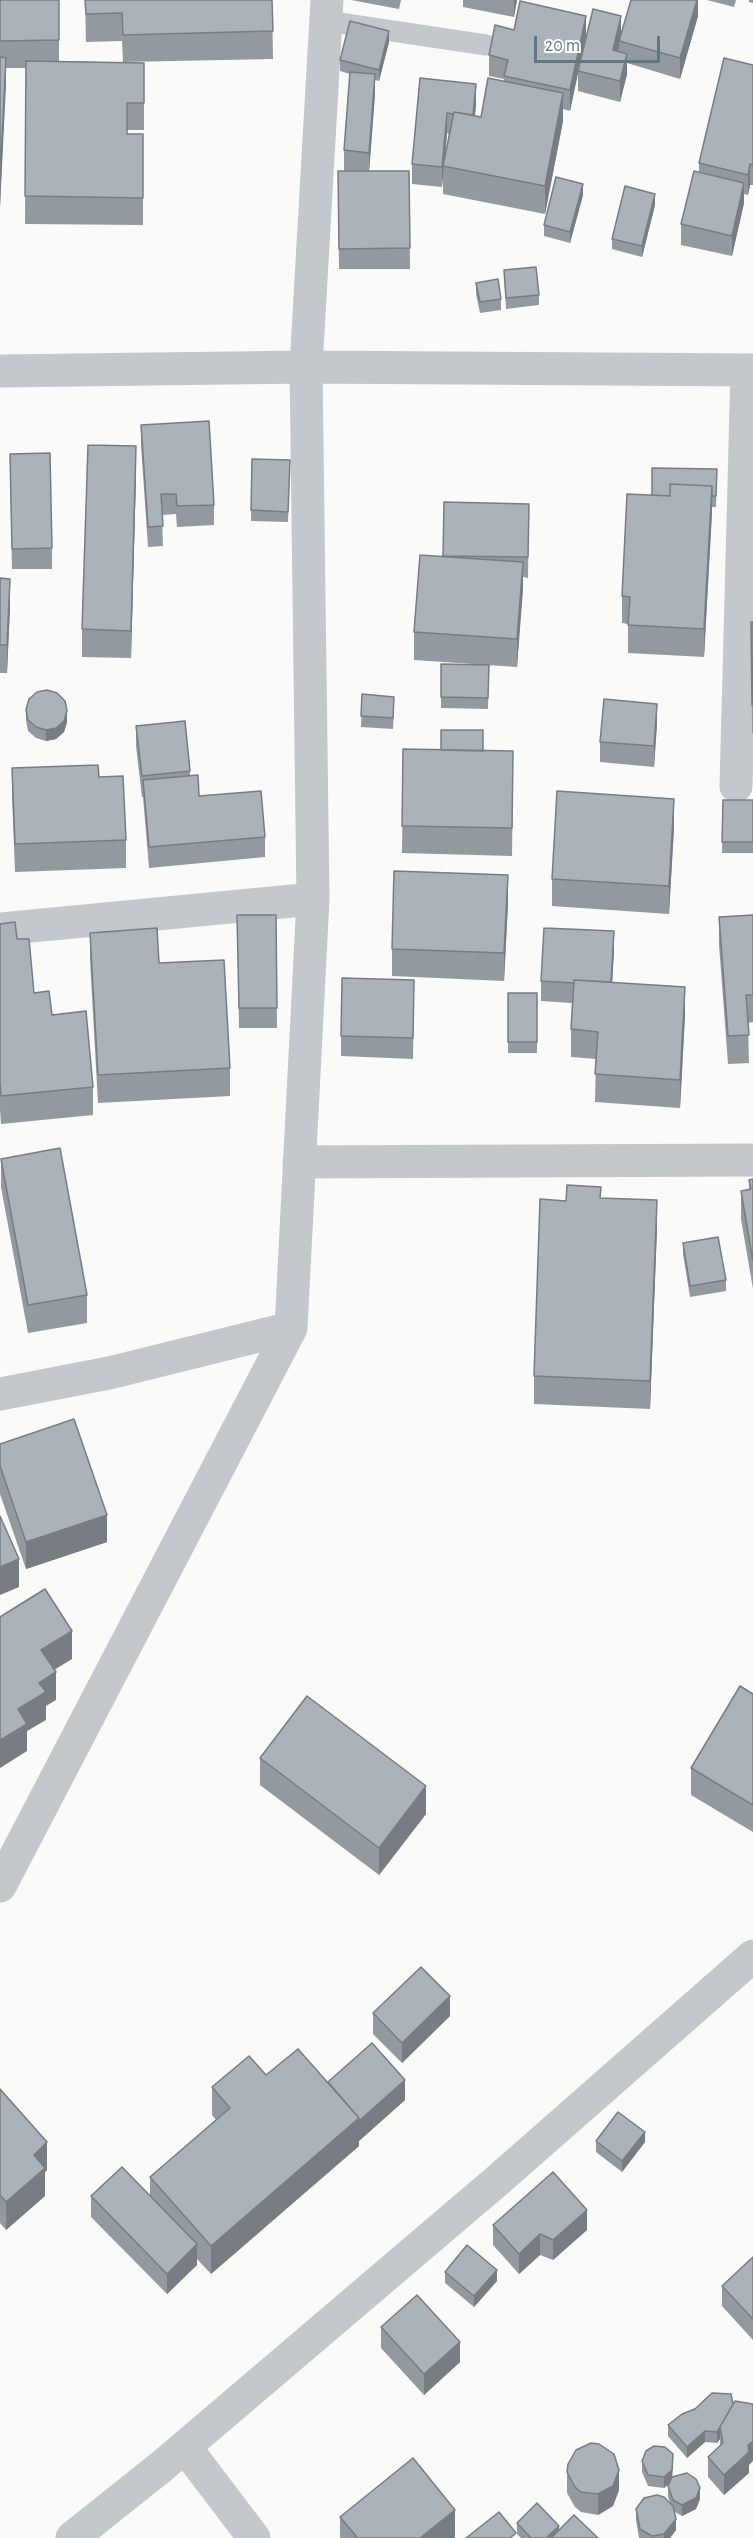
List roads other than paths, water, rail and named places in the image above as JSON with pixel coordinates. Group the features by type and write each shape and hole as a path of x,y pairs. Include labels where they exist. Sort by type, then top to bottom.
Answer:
{"street":[{"path":"0,1886 291,1328 313,900 306,367 327,10"},
{"path":"0,371 306,367 750,370 736,786"},
{"path":"0,929 313,900"},
{"path":"299,1162 753,1160"},
{"path":"0,1394 109,1372 291,1328"},
{"path":"72,2538 185,2447 498,2180 753,1956"},
{"path":"185,2447 254,2538"}],"lane":[{"path":"327,10 486,45"}]}
